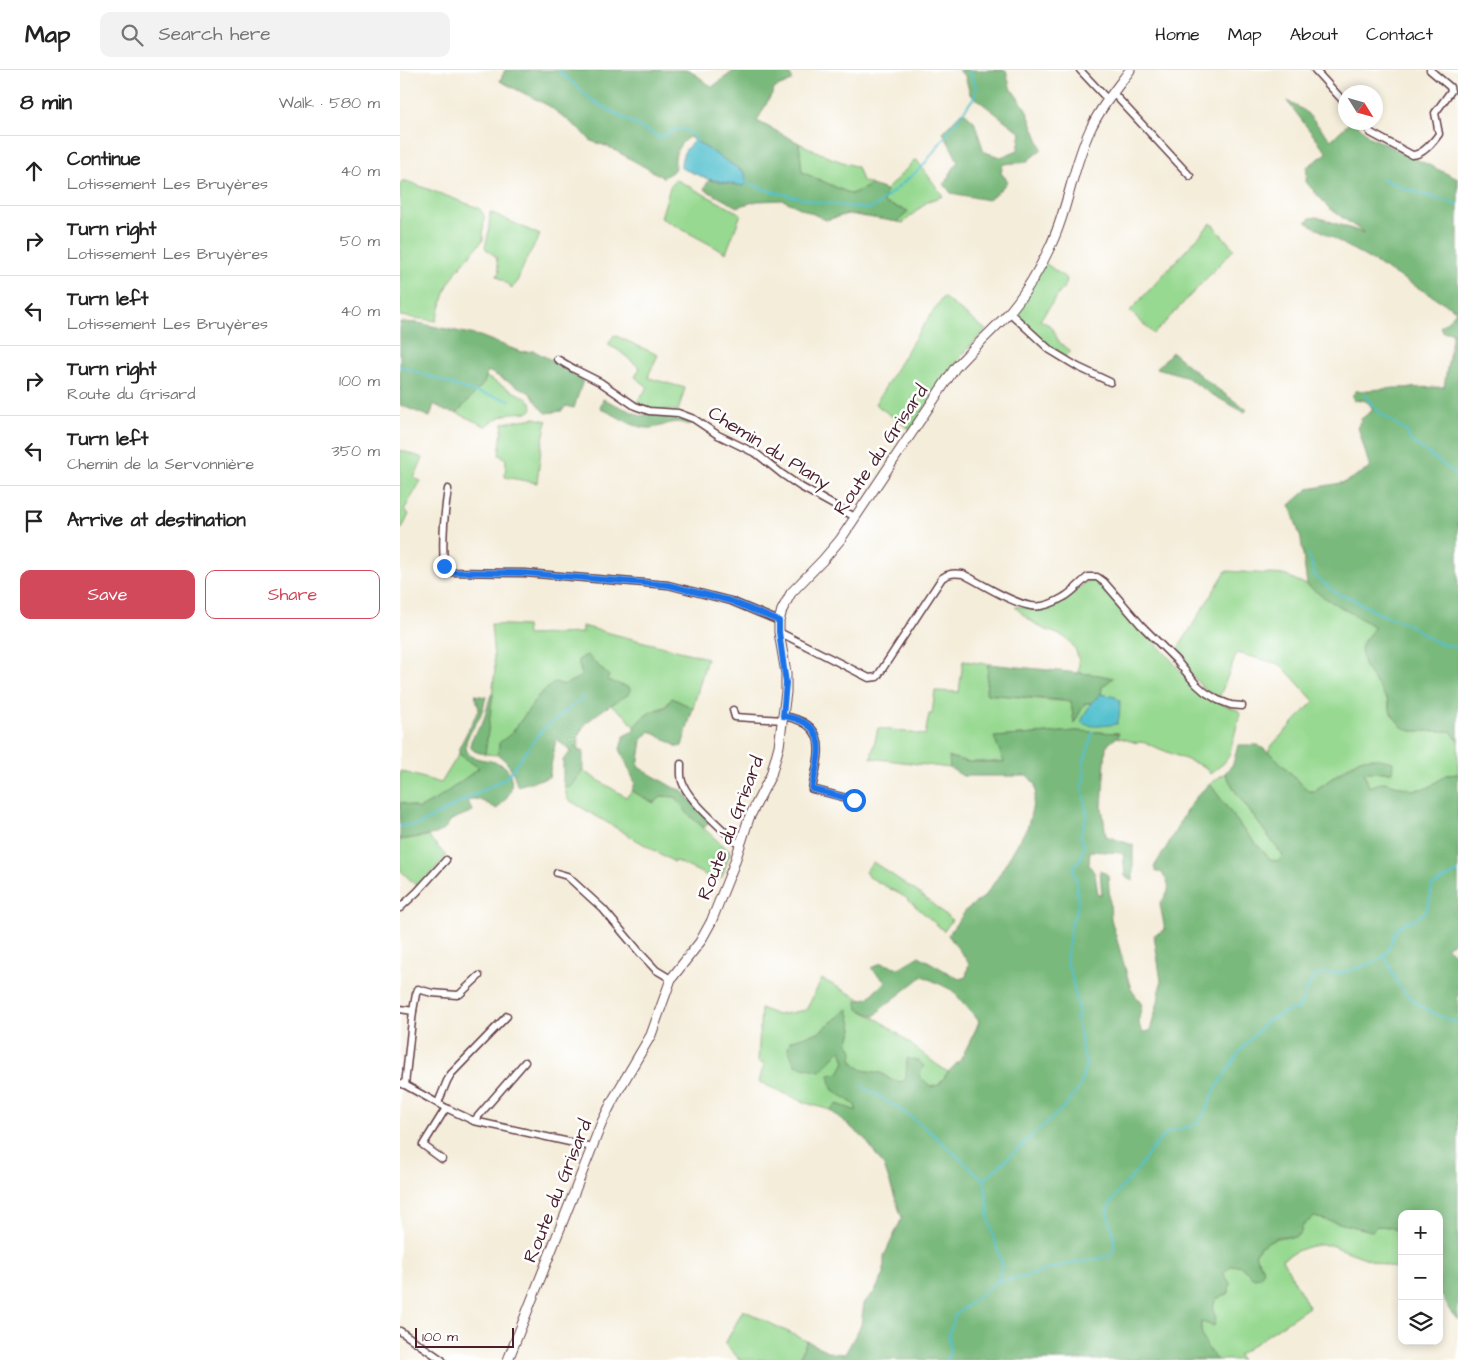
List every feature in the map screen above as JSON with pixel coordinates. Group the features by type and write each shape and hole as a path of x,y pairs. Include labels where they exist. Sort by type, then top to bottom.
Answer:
{"street":[{"path":"1080,70 1111,97 1190,176"},
{"name":"Route du Grisard","path":"508,1360 592,1147 614,1098 651,1035 671,979 706,932 727,884 751,812 771,776 779,746 786,683 779,632 779,621 785,603 832,550 956,368 1009,312 1036,273 1058,229 1089,131 1130,70"},
{"path":"1315,70 1338,95"},
{"path":"1369,130 1412,154 1417,155 1422,152 1439,134 1435,113 1451,92 1450,87 1430,70"},
{"path":"1009,312 1050,350 1078,367 1110,382"},
{"name":"Chemin du Plany","path":"557,359 600,382 635,406 649,410 678,413 694,420 718,435 756,454 801,487 855,517"},
{"path":"448,489 444,512 443,536 444,566 450,572 525,573 668,585 731,601 779,621"},
{"path":"779,632 869,678 877,676 942,578 947,574 963,574 1014,601 1031,606 1052,604 1071,593 1088,577 1097,577 1109,587 1141,625 1176,660 1196,684 1218,700 1231,705 1242,706"},
{"path":"733,710 735,717 793,718 806,723 812,728 818,739 820,752 812,789 854,800"},
{"path":"681,764 682,780 686,790 708,815 740,846"},
{"path":"400,908 418,892 446,860"},
{"path":"557,873 567,876 603,909 656,970 671,979"},
{"path":"479,976 457,995 432,993 418,989 413,1011 403,1084 474,1121 592,1147"},
{"path":"400,1009 413,1011"},
{"path":"438,1103 451,1074 507,1016"},
{"path":"474,1121 525,1062"},
{"path":"442,1159 423,1145 446,1108"},
{"path":"400,1331 442,1360"}],"green space":[{"path":"505,70 690,70 712,87 735,70 786,70 792,81 775,88 757,121 799,143 802,172 851,194 872,185 886,190 884,203 908,211 898,222 848,214 826,220 783,200 757,201 737,207 704,189 709,180 743,186 745,173 689,137 677,150 675,168 662,178 609,147 591,141 582,131 549,106 500,81"},
{"path":"958,70 1006,70 1010,87 1026,109 1042,149 1026,162 1003,164 1001,173 1008,181 988,200 951,193 944,184 958,161 943,132 963,111 974,121 984,152 1001,157 1018,150 1021,133 970,94 965,76"},
{"path":"1287,101 1305,111 1331,140 1342,130 1363,130 1370,137 1458,179 1458,741 1451,731 1411,731 1402,727 1391,713 1388,701 1364,665 1361,649 1363,642 1375,627 1325,598 1307,585 1301,539 1290,505 1308,489 1346,482 1370,468 1358,427 1361,419 1373,410 1365,401 1354,401 1352,396 1356,391 1444,387 1453,332 1443,332 1440,327 1453,316 1456,310 1306,222 1310,218 1317,217 1364,233 1329,208 1306,182 1307,167 1327,153"},
{"path":"799,143 831,158 857,167 862,181 872,185 851,194 802,172"},
{"path":"916,159 943,196 928,201 903,223 898,222 908,211 884,203 886,190"},
{"path":"675,179 741,214 726,253 661,218 670,187"},
{"path":"402,181 476,207 484,215 483,240 456,272 447,287 436,321 400,316 400,184"},
{"path":"490,212 540,235 526,260 516,284 512,288 497,276 499,272 496,257 485,248"},
{"path":"1211,223 1234,249 1154,334 1130,311"},
{"path":"1045,263 1067,279 1066,284 1040,320 1051,326 1059,342 1071,351 1065,357 1034,332 1014,311"},
{"path":"943,297 986,330 955,365 911,430 875,404 915,338"},
{"path":"400,322 418,323 480,336 521,352 534,351 565,367 583,380 574,408 566,406 562,411 546,413 530,393 488,371 484,383 457,413 445,411 434,404 430,417 400,405"},
{"path":"614,335 658,355 649,378 685,388 678,411 653,409 635,404 648,387 635,377 640,368 618,350 608,345"},
{"path":"1172,352 1208,382 1247,410 1244,412 1211,394 1185,376 1157,368"},
{"path":"486,377 526,398 531,402 532,409 529,412 511,413 485,426 457,413 484,383"},
{"path":"603,399 641,416 647,414 666,414 690,422 690,425 678,422 651,428 634,425 600,409"},
{"path":"535,418 547,421 537,483 505,477 506,459 499,455 503,423"},
{"path":"400,450 423,458 414,478 421,481 404,510 409,514 402,529 400,528"},
{"path":"1226,571 1284,575 1307,585 1325,598 1376,627 1363,642 1364,665 1388,701 1391,713 1411,731 1451,731 1458,741 1458,774 1446,775 1428,788 1413,790 1384,782 1368,787 1364,772 1392,772 1375,758 1360,759 1314,791 1308,791 1268,752 1273,744 1314,701 1283,667 1279,664 1237,653 1219,698 1205,690 1174,655"},
{"path":"1091,579 1103,584 1197,689 1216,701 1238,710 1240,714 1229,756 1224,763 1210,774 1205,767 1145,743 1137,743 1117,737 1118,733 1076,731 995,737 1005,762 968,762 950,757 950,768 871,758 878,728 925,735 929,714 932,714 935,691 959,692 963,661 988,664 986,694 1071,702 1074,723 1085,703 1091,703 1082,722 1115,697 1101,694 1102,687 1112,678 1078,673 1078,657 1071,643 1062,636 1040,627 1015,607 1040,611 1066,600"},
{"path":"491,624 526,626 527,635 582,633 582,626 707,658 693,708 672,698 663,707 644,716 634,727 625,715 611,705 629,694 606,680 609,676 587,655 578,660 582,676 564,685 555,682 539,695 512,733 500,743 498,755 485,754 495,670"},
{"path":"587,655 609,676 607,680 630,688 629,694 601,711 582,729 578,737 578,751 583,751 583,771 571,787 565,788 563,782 563,760 571,751 556,739 549,777 517,786 511,769 498,755 499,743 512,733 539,695 555,682 564,685 582,676 578,660"},
{"path":"988,664 1113,678 1102,687 1101,694 1091,703 1085,703 1074,723 1071,701 986,694"},
{"path":"493,694 485,754 476,752 470,745 484,719 491,695"},
{"path":"475,695 486,697 481,714 468,736 466,748 473,757 501,764 506,768 511,780 509,793 497,809 479,800 467,800 473,811 451,820 444,830 436,834 400,840 400,802 419,809 440,797 479,768 459,754 459,748 479,709"},
{"path":"672,698 693,708 682,746 678,747 650,731 642,740 638,767 674,788 682,790 711,821 704,828 688,814 676,797 662,796 654,803 632,791 635,783 620,749 625,735 634,731 634,727 643,717 653,711 666,707"},
{"path":"1076,731 1119,733 1106,746 1102,807 1106,836 1133,845 1133,881 1125,876 1123,853 1090,851 1089,865 1095,874 1098,895 1102,895 1100,870 1108,875 1111,919 1131,989 1142,1005 1139,1022 1143,1032 1150,1031 1158,1002 1161,981 1154,935 1165,930 1160,904 1168,891 1165,877 1161,872 1156,872 1154,867 1192,802 1210,784 1242,828 1271,860 1278,861 1283,856 1237,794 1225,773 1233,764 1238,745 1258,745 1275,757 1308,791 1314,791 1360,759 1375,758 1393,762 1392,772 1364,772 1369,787 1384,782 1413,790 1428,788 1446,775 1458,774 1458,939 1446,947 1458,957 1458,1320 1450,1311 1443,1298 1443,1210 1398,1210 1398,1232 1391,1227 1377,1226 1372,1231 1314,1217 1302,1226 1301,1233 1295,1237 1277,1237 1259,1247 1255,1255 1264,1271 1260,1277 1254,1278 1239,1265 1231,1266 1223,1273 1230,1283 1229,1293 1216,1299 1212,1308 1216,1318 1214,1326 1201,1322 1201,1332 1205,1342 1217,1360 798,1360 807,1341 832,1353 845,1354 861,1325 864,1303 875,1291 884,1274 884,1256 902,1218 884,1166 865,1139 830,1110 837,1104 857,1111 855,1105 832,1089 829,1075 839,1073 845,1062 841,1049 821,1071 795,1065 788,1049 790,1041 819,1032 848,1009 853,1029 848,1042 853,1051 852,1062 862,1070 881,1073 891,1080 902,1082 906,1078 907,1058 919,1061 924,1066 919,1075 931,1087 939,1085 948,1072 961,1059 979,1021 952,990 923,976 882,1008 875,1016 858,1009 857,1001 868,998 885,982 871,968 881,963 899,968 919,956 959,979 966,977 969,963 948,935 967,909 984,897 996,880 1028,826 1036,791 1035,784 1028,776 963,776 950,768 949,757 968,762 1004,762 994,737"},
{"path":"459,754 479,768 440,797 419,809 400,802 400,771 441,783"},
{"path":"583,771 626,797 632,791 654,803 662,796 676,797 688,814 730,852 722,877 716,880 676,861 674,862 567,799 565,788 571,787"},
{"path":"1225,773 1237,794 1283,856 1278,861 1271,860 1242,828 1210,784"},
{"path":"428,836 446,856 419,888 400,870 400,840"},
{"path":"873,862 919,893 952,920 944,931 905,897 869,877 865,872"},
{"path":"822,979 862,1000 857,1002 858,1009 882,1022 948,1072 939,1085 931,1087 919,1075 902,1082 891,1080 881,1073 862,1070 852,1061 848,1042 853,1029 848,1009 819,1032 790,1041 841,1048 845,1062 832,1089 855,1105 857,1112 838,1104 830,1110 806,1103 759,1082 764,1064 758,1062 761,1008 777,1015 806,1010"},
{"path":"1314,1217 1372,1231 1376,1226 1391,1227 1398,1232 1398,1269 1330,1245 1311,1246 1293,1253 1282,1259 1309,1307 1238,1355 1241,1360 1217,1360 1204,1343 1201,1333 1201,1322 1216,1318 1212,1309 1216,1299 1229,1293 1223,1273 1231,1266 1239,1265 1254,1278 1264,1271 1255,1255 1258,1249 1267,1242 1277,1238 1295,1237 1302,1226"},
{"path":"743,1310 807,1341 798,1360 740,1360 725,1344"}],"water":[{"path":"694,140 745,173 746,184 743,186 708,179 681,168 684,152"},
{"path":"1101,694 1115,697 1120,701 1117,724 1093,726 1081,722 1091,703"}],"waterway":[{"path":"558,70 593,101 660,138 673,130 682,129 696,137 696,143"},
{"path":"744,181 763,189 817,202 868,209 876,206 923,166 975,96 976,86 969,70"},
{"path":"1381,178 1403,188 1458,205"},
{"path":"400,366 471,391 510,400"},
{"path":"1364,395 1378,411 1408,433 1410,440 1453,472 1458,478"},
{"path":"1308,555 1317,578 1339,595 1351,598 1380,614 1408,624 1432,640 1458,647"},
{"path":"400,826 418,825 506,778 541,731 584,697"},
{"path":"998,1280 1002,1265 988,1216 989,1210 984,1180 1066,1105 1080,1087 1086,1063 1076,1019 1079,1014 1071,972 1067,965 1067,955 1072,921 1077,911 1078,898 1076,893 1078,887 1073,869 1081,858 1084,844 1081,834 1087,815 1082,785 1085,773 1083,765 1093,732"},
{"path":"947,1360 950,1354 949,1334 955,1315 994,1283 1025,1277 1055,1267 1110,1256 1114,1250 1114,1235 1107,1212 1108,1207 1151,1150 1169,1131 1189,1127 1197,1123 1203,1116 1215,1090 1240,1051 1267,1021 1288,1011 1298,1009 1312,980 1319,974 1339,973 1381,959 1390,947 1394,934 1399,927 1423,914 1429,903 1432,886 1458,872"},
{"path":"1385,956 1396,981 1408,995 1432,1012 1458,1023"},
{"path":"862,1086 897,1107 926,1128 984,1180"}],"route":[{"path":"444,566 450,572 525,573 668,585 731,601 779,621 786,673 783,716 806,723 812,728 818,739 820,752 812,789 854,800"}]}
